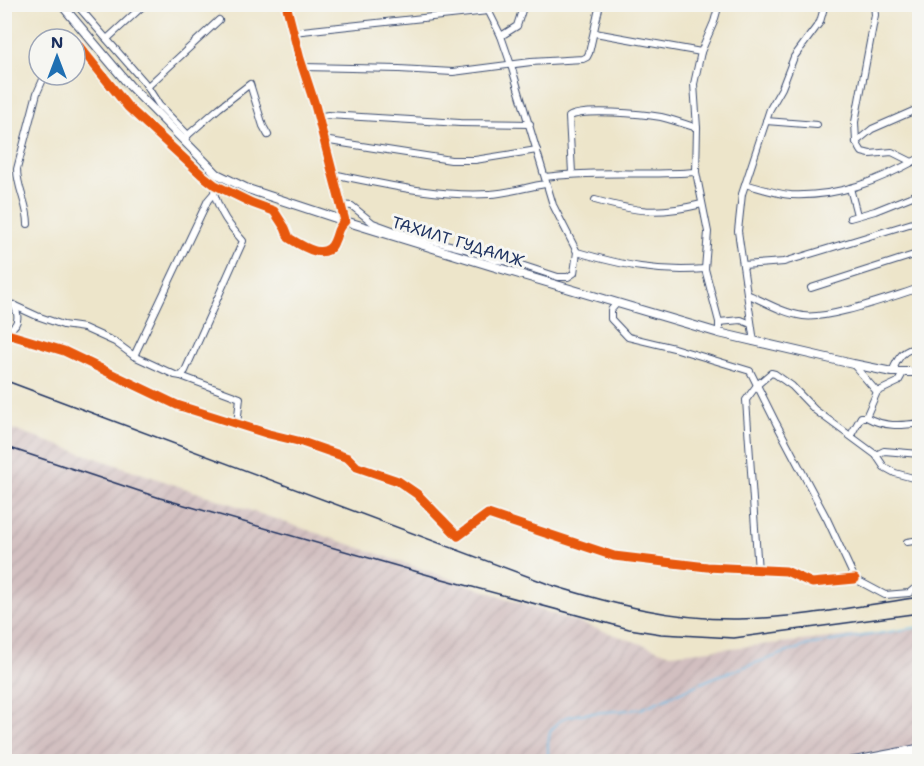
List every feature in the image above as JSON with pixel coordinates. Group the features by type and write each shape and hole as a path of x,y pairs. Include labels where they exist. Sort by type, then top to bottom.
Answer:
{"highway":[{"path":"852,762 920,749"},
{"path":"891,762 920,756"}],"main road":[{"name":"ТАХИЛТ ГУДАМЖ","path":"61,4 81,27"},
{"name":"ТАХИЛТ ГУДАМЖ","path":"87,34 130,86 186,138 217,174 248,189 345,221 549,279 617,303 719,333 892,372 920,372"}],"street":[{"path":"76,4 147,87 186,138 250,84 268,135"},
{"path":"107,39 145,4"},
{"path":"87,55 128,106 215,185 274,212 289,238 322,253 330,249 335,241 337,229 345,221 286,4"},
{"path":"501,36 517,26 524,4"},
{"path":"303,67 453,72 587,57 595,33 600,4"},
{"path":"719,4 694,74 697,128 696,172 708,232 705,269 719,322 719,333"},
{"path":"754,342 738,231 742,194 766,121 794,57 820,22 825,4"},
{"path":"874,4 875,15 855,122 856,142 862,152 870,154 892,152 912,162"},
{"path":"293,32 486,8 501,36 511,65 553,205 577,252 574,273 568,277 549,279"},
{"path":"147,87 219,20"},
{"path":"595,33 701,52"},
{"path":"28,224 28,209 17,181 17,169 39,87"},
{"path":"856,142 872,129 920,108"},
{"path":"572,173 569,117 572,115 593,112 660,117 697,128"},
{"path":"317,117 328,115 460,123 530,124"},
{"path":"766,121 817,125"},
{"path":"322,140 452,160 475,160 537,150"},
{"path":"745,184 789,195 850,188 877,181 920,158"},
{"path":"332,176 452,195 492,194 572,173 696,172"},
{"path":"181,376 201,338 243,241 220,212 214,193 215,185"},
{"path":"850,188 857,215"},
{"path":"134,356 208,200 214,193"},
{"path":"850,218 875,211 920,193"},
{"path":"595,200 642,212 702,204"},
{"path":"340,205 352,206 373,223 439,242 494,263"},
{"path":"743,265 784,262 919,221 920,224"},
{"path":"577,252 625,266 676,271 705,269"},
{"path":"811,288 920,254"},
{"path":"747,294 789,313 806,317 860,306 920,288"},
{"path":"4,301 55,322 84,328 115,342 134,356 240,398 237,424"},
{"path":"617,303 611,310 611,319 628,337 750,371 827,519 855,579"},
{"path":"4,332 13,328 18,321 14,305"},
{"path":"719,322 741,320 751,324"},
{"path":"4,332 64,351 177,405 348,458 357,467 398,481 417,494 458,536 488,514 614,556 707,567 786,571 812,583 855,579 885,595 909,592 920,584"},
{"path":"892,372 898,357 906,350 920,347"},
{"path":"854,364 877,392"},
{"path":"758,571 747,400 757,385 771,373 792,386 815,410 876,455 884,467 895,473 920,480"},
{"path":"866,417 877,392 898,382 903,373"},
{"path":"851,435 861,417 900,426 920,423"},
{"path":"876,455 884,451 920,454"},
{"path":"907,542 920,540"}],"shaded area":[{"path":"5,427 671,654 919,629 919,761 5,762"}],"waterway":[{"path":"548,762 550,732 566,717 641,709 715,677 808,645 920,627"}],"railway":[{"path":"4,380 551,585 643,610 714,619 761,618 807,614 920,597"},
{"path":"4,446 160,498 439,578 629,629 661,634 734,638 920,613"}],"cycle path":[{"path":"87,56 128,107 202,175 215,185 274,211 289,238 307,248 320,252 325,251 330,248 345,221 286,4"},
{"path":"4,333 64,351 177,405 348,458 357,467 398,481 417,494 458,536 488,514 614,556 707,567 786,571 812,583 855,579"}]}
